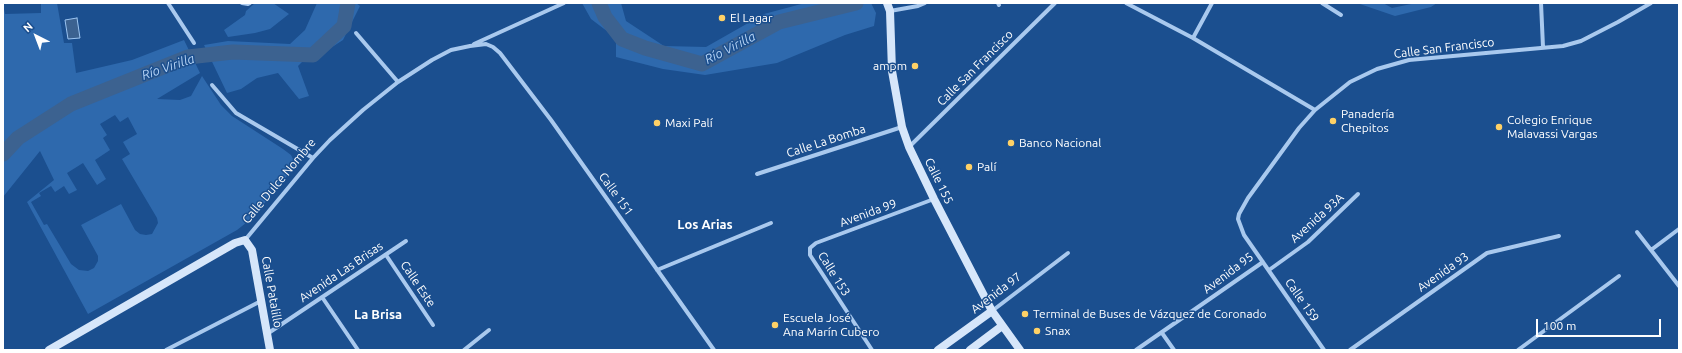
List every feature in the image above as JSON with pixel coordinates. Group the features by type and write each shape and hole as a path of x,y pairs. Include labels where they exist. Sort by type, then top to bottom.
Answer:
{"main road":[{"name":"Calle 155","path":"889,7 892,71 902,127 909,147 992,311 1020,350"},
{"name":"Calle Patalillo","path":"245,240 252,250 270,350"},
{"name":"Calle Dulce Nombre","path":"49,350 61,345 235,243 245,240"},
{"name":"Avenida 97","path":"938,350 992,311"},
{"path":"970,350 1002,326"}],"street":[{"path":"168,3 194,43"},
{"path":"242,3 250,3"},
{"path":"470,46 564,3"},
{"path":"889,7 918,6 925,3"},
{"name":"Calle San Francisco","path":"909,147 1055,3"},
{"path":"1126,3 1193,38 1315,110"},
{"path":"1193,38 1212,3"},
{"path":"1322,3 1341,15"},
{"path":"1541,3 1544,47"},
{"name":"Calle San Francisco","path":"1315,110 1350,82 1377,69 1392,64 1409,60 1563,46 1581,42 1651,3"},
{"path":"356,33 398,82"},
{"name":"Calle Dulce Nombre","path":"245,240 313,158 330,140 398,82 432,60 451,50 486,44 493,47 500,53"},
{"name":"Calle 151","path":"500,53 564,139 714,350"},
{"path":"212,84 236,113 313,158"},
{"name":"Avenida 95","path":"1136,350 1263,262 1242,231 1238,219 1239,214 1248,198 1315,110"},
{"name":"Calle La Bomba","path":"757,174 902,127"},
{"name":"Avenida 93A","path":"1269,270 1308,242 1358,194"},
{"name":"Avenida 99","path":"810,248 816,242 934,199"},
{"path":"657,270 771,223"},
{"path":"1651,250 1679,229"},
{"path":"1637,232 1679,286"},
{"name":"Avenida 93","path":"1350,350 1487,253 1559,236"},
{"name":"Avenida Las Brisas","path":"267,334 406,241"},
{"name":"Calle 153","path":"810,248 810,256 872,350"},
{"name":"Avenida 97","path":"992,311 1068,253"},
{"name":"Calle Este","path":"386,255 433,325"},
{"name":"Calle 159","path":"1263,262 1324,350"},
{"path":"1518,350 1619,276"},
{"path":"322,297 358,350"},
{"path":"166,350 261,301"},
{"path":"464,350 489,330"},
{"path":"1162,333 1174,350"}],"shaded area":[{"path":"57,3 64,43 72,43 76,73 132,60 184,40 200,73 157,99 180,100 191,96 202,76 221,105 232,116 283,149 291,155 294,161 294,167 275,191 251,219 237,230 88,314 27,202 54,180 40,151 3,197 3,4 5,14 41,13 41,4","holes":["115,115 120,122 128,117 137,134 123,142 130,154 122,159 157,218 158,223 152,234 140,234 135,230 121,204 81,225 98,256 98,261 94,268 88,271 79,270 71,264 47,224 44,225 31,202 41,196 39,193 51,186 55,192 64,186 69,194 77,190 67,173 83,163 97,185 106,179 95,160 110,150 103,138 107,135 100,124"]},
{"path":"255,3 273,3 289,14 270,29 228,37 224,30 245,15 246,11"},
{"path":"317,3 356,3 360,6 343,40 326,51 302,62 298,66 309,96 299,99 278,73 257,78 241,89 227,93 204,45 228,41 290,44 305,30"},
{"path":"582,3 621,3 626,21 664,46 706,47 764,14 805,3 871,3 876,13 874,26 845,35 777,63 705,75 663,69 616,57 616,38 591,19"},
{"path":"1357,3 1383,3 1392,8 1416,3 1437,3 1431,7 1395,16"},
{"path":"77,18 80,38 68,39 65,20"}],"waterway":[{"name":"Río Virilla","path":"3,154 18,138 71,104 188,57 233,52 313,55 344,26 348,3"},
{"name":"Río Virilla","path":"599,3 605,17 622,39 645,48 702,64 779,22 856,3"}],"place":[{"name":"El Lagar","path":"722,18"},
{"name":"ampm","path":"915,66"},
{"name":"Panadería Chepitos","path":"1333,121"},
{"name":"Maxi Palí","path":"657,123"},
{"name":"Colegio Enrique Malavassi Vargas","path":"1499,127"},
{"name":"Banco Nacional","path":"1011,143"},
{"name":"Palí","path":"969,167"},
{"name":"Terminal de Buses de Vázquez de Coronado","path":"1025,314"},
{"name":"Escuela José Ana Marín Cubero","path":"775,325"},
{"name":"Snax","path":"1037,331"}],"district":[{"name":"Los Arias","path":"705,225"},
{"name":"La Brisa","path":"378,315"}]}
